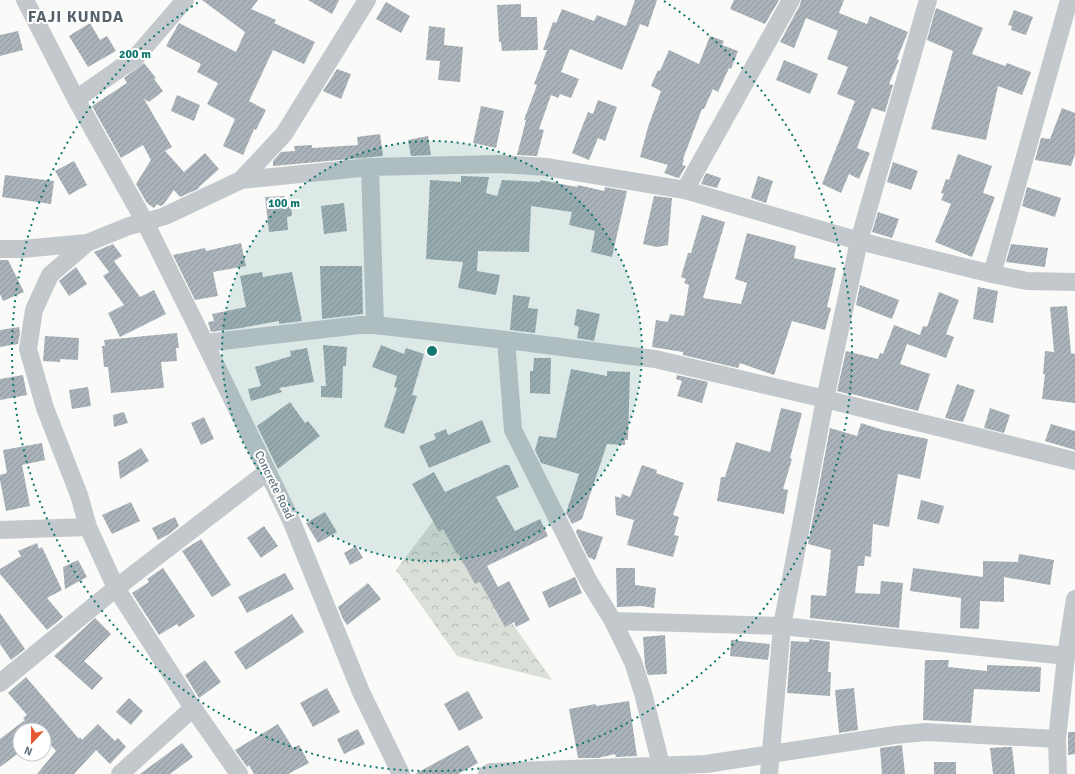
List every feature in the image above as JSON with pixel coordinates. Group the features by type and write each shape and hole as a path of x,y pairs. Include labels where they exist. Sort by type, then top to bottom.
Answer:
{"street":[{"name":"Concrete Road","path":"25,0 76,99 145,222 268,472 291,520 360,692 401,774"},
{"path":"76,99 135,58 185,0"},
{"path":"241,180 284,134 367,0"},
{"path":"685,190 791,0"},
{"path":"769,774 782,626 815,460 825,399 859,241 928,0"},
{"path":"992,274 1069,0"},
{"path":"239,774 193,708 116,588 88,527 79,496 45,408 28,349 34,310 50,275 87,244 129,226 165,216 241,180 370,167 499,164 546,167 685,190 859,241 992,274 1027,281 1075,282"},
{"path":"370,167 375,325"},
{"path":"0,249 22,249 87,244"},
{"path":"205,343 360,325 375,325 655,359 825,399 1075,461"},
{"path":"506,340 513,430 588,580 613,621 633,662 643,694 661,765"},
{"path":"0,683 116,588 268,472"},
{"path":"0,530 88,527"},
{"path":"1058,774 1057,739 1066,656 1075,599"},
{"path":"613,621 782,626 1066,656"},
{"path":"120,774 193,708"},
{"path":"487,774 491,772 706,764 895,735 926,732 1057,739"}],"green space":[{"path":"437,516 552,680 457,656 396,570"}],"building":[{"path":"202,0 258,0 251,9 276,20 274,23 315,42 304,64 273,50 249,101 266,110 256,130 254,129 243,155 223,146 235,119 207,104 218,83 197,72 201,64 166,46 179,23 236,52 245,32"},
{"path":"308,0 339,0 332,14"},
{"path":"635,0 657,0 648,27 640,24 622,70 570,49 561,72 579,79 571,98 560,94 558,98 551,95 539,129 544,130 537,156 517,155 526,120 524,120 537,85 534,84 547,50 543,50 553,22 556,23 562,9 594,21 597,15 626,26"},
{"path":"734,0 779,0 765,24 730,9"},
{"path":"801,0 844,0 839,13 867,24 870,16 908,32 889,84 893,85 885,112 872,108 857,148 870,153 859,179 849,174 841,193 822,184 855,101 837,94 848,67 827,59 838,31 806,18 794,48 780,42 800,5"},
{"path":"386,2 410,16 401,33 376,19"},
{"path":"521,4 521,17 537,17 538,50 502,51 501,42 499,42 497,5"},
{"path":"936,8 983,28 972,54 1005,66 1007,63 1031,72 1022,95 998,86 986,140 931,129 953,51 927,40"},
{"path":"1014,10 1033,17 1026,35 1011,30 1012,26 1008,25"},
{"path":"90,23 100,40 107,36 116,51 88,67 69,36"},
{"path":"429,26 445,28 444,45 463,47 460,82 438,80 440,61 426,60"},
{"path":"18,31 23,50 0,56 0,35"},
{"path":"710,36 724,41 722,45 738,51 731,69 729,68 718,92 713,89 704,109 702,109 683,159 682,165 686,166 678,178 664,173 668,165 640,157 648,127 661,91 651,86 658,70 660,71 669,50 699,64"},
{"path":"784,60 818,74 810,94 776,80"},
{"path":"144,63 156,78 154,79 163,91 149,102 144,99 172,147 165,151 184,172 205,153 219,169 198,189 180,197 174,190 163,205 160,206 157,204 154,208 147,203 136,184 151,160 143,145 121,158 92,106 127,83 124,78"},
{"path":"337,69 351,74 341,99 323,91"},
{"path":"177,95 200,105 194,121 171,111"},
{"path":"598,100 617,107 605,141 598,138 589,160 572,153 588,112 593,114"},
{"path":"481,106 504,111 496,148 473,143"},
{"path":"1062,108 1075,113 1075,154 1071,166 1035,160 1041,138 1050,139"},
{"path":"380,134 383,156 273,166 273,161 281,152 295,151 294,146 312,145 312,148 358,145 357,137"},
{"path":"428,136 431,155 411,156 408,140"},
{"path":"958,154 992,166 983,193 995,197 972,257 935,242 951,204 941,200 944,194 941,193 946,179 949,180"},
{"path":"74,161 87,185 69,195 55,171"},
{"path":"893,162 918,171 911,190 887,182"},
{"path":"706,173 721,178 717,188 701,184"},
{"path":"5,175 54,181 51,204 2,197"},
{"path":"461,176 489,177 486,193 497,196 502,180 540,182 540,180 577,187 578,185 604,191 605,187 627,191 612,257 591,252 595,231 569,225 572,212 531,206 529,252 478,251 477,271 500,275 496,295 458,288 463,262 426,259 430,180 461,182"},
{"path":"758,176 773,181 766,203 751,198"},
{"path":"1027,187 1061,198 1055,217 1022,206"},
{"path":"285,196 286,204 291,204 292,216 287,217 288,230 269,232 265,197"},
{"path":"654,196 672,198 668,245 657,247 643,244"},
{"path":"344,203 347,231 324,234 321,206"},
{"path":"878,212 899,219 892,238 872,232"},
{"path":"702,215 725,222 703,298 741,304 747,283 735,279 747,233 796,246 794,258 836,268 827,307 831,308 825,330 792,321 774,375 740,363 738,368 683,355 683,352 652,347 656,320 668,322 670,314 684,316 689,285 684,283 686,279 681,277 688,253 691,253"},
{"path":"241,243 246,266 213,272 218,296 195,300 173,255 205,248 206,251"},
{"path":"113,244 122,256 114,261 140,297 154,290 166,314 120,337 108,313 124,305 103,276 109,272 94,252"},
{"path":"1011,244 1048,248 1045,267 1006,262"},
{"path":"0,260 8,260 24,292 3,301 0,294"},
{"path":"320,266 362,266 363,314 322,319"},
{"path":"76,267 87,284 69,296 59,281"},
{"path":"262,272 263,277 292,272 302,321 279,324 279,321 211,332 208,322 214,321 212,314 246,307 240,276"},
{"path":"860,285 899,300 892,319 856,305"},
{"path":"978,287 998,291 993,323 973,319"},
{"path":"939,292 959,300 946,334 954,337 946,358 907,344 900,364 930,374 918,411 837,391 846,351 878,359 880,353 883,354 894,325 920,335 923,326 927,327"},
{"path":"513,295 530,297 528,308 538,309 535,333 510,330"},
{"path":"1067,306 1071,353 1075,354 1075,403 1042,399 1045,374 1043,374 1045,351 1054,352 1050,307"},
{"path":"577,309 600,314 594,341 577,338 579,327 574,325"},
{"path":"19,327 20,333 18,344 0,347 0,330"},
{"path":"177,333 179,348 176,348 177,361 161,362 164,388 111,393 108,367 104,367 102,346 105,346 104,340"},
{"path":"45,336 79,338 78,360 60,359 60,362 43,361"},
{"path":"323,345 347,347 346,366 343,366 342,398 321,397 321,386 326,386"},
{"path":"381,345 404,354 406,348 424,354 412,395 417,396 404,434 384,427 397,388 394,387 397,376 372,367"},
{"path":"307,348 314,382 279,388 282,392 251,401 248,389 261,386 255,367 291,356 290,351"},
{"path":"534,358 551,358 550,394 530,393 530,371 533,371"},
{"path":"571,369 607,376 607,371 630,372 628,440 625,440 625,445 607,444 582,519 572,524 566,513 579,474 541,463 535,450 539,436 556,438"},
{"path":"23,375 27,395 0,400 0,379"},
{"path":"677,375 708,382 702,403 677,396 682,381 676,379"},
{"path":"957,384 975,390 963,422 945,418"},
{"path":"88,387 91,406 72,409 69,390"},
{"path":"290,402 305,423 308,421 320,436 278,469 257,426"},
{"path":"781,408 802,413 790,458 792,459 783,489 788,490 784,514 717,501 721,477 725,477 736,442 770,452"},
{"path":"990,408 1010,415 1004,433 984,428"},
{"path":"124,412 128,423 114,427 113,415"},
{"path":"204,417 214,439 201,445 191,423"},
{"path":"482,420 491,442 429,468 419,446 436,439 434,434 446,429 448,435"},
{"path":"861,423 883,430 928,439 920,479 898,474 889,527 873,524 871,557 865,556 864,566 858,566 855,593 880,594 881,581 903,583 899,628 810,618 811,595 826,596 831,550 808,544 830,428 857,436"},
{"path":"1051,424 1075,431 1075,450 1045,441"},
{"path":"42,443 45,460 22,465 30,506 6,511 0,480 0,475 7,473 3,450"},
{"path":"141,448 149,461 120,479 118,462"},
{"path":"505,465 509,465 519,487 496,497 515,531 540,519 548,536 487,566 498,587 509,581 530,620 516,627 514,622 505,627 480,582 475,584 443,529 439,532 412,484 434,472 445,492"},
{"path":"642,465 657,470 656,473 684,483 673,515 679,517 674,535 679,536 673,557 627,545 634,520 616,515 615,496 621,498 622,494 630,497"},
{"path":"921,500 944,506 939,524 917,519"},
{"path":"131,502 140,521 112,534 102,515"},
{"path":"325,512 337,532 318,543 306,523"},
{"path":"175,517 179,526 158,540 152,528"},
{"path":"264,526 278,546 261,558 247,538"},
{"path":"577,529 603,537 595,560 588,557 576,532"},
{"path":"201,539 231,585 212,597 182,551"},
{"path":"37,543 39,549 42,547 62,590 47,598 63,617 47,630 0,574 0,569 21,556 18,551"},
{"path":"356,546 363,558 350,565 344,553"},
{"path":"1019,554 1054,560 1050,585 1004,577 1004,602 980,601 979,629 960,628 961,598 910,591 913,568 983,577 983,561 1018,562"},
{"path":"78,560 87,577 65,589 63,567"},
{"path":"163,568 195,616 179,627 177,624 159,635 132,593 149,582 147,579"},
{"path":"616,568 635,568 635,585 656,588 654,608 642,606 617,607"},
{"path":"285,573 294,589 247,613 238,597"},
{"path":"575,577 582,593 549,608 542,592"},
{"path":"368,583 381,599 347,625 338,607"},
{"path":"0,613 25,649 11,660 0,644"},
{"path":"292,614 304,632 246,670 234,652"},
{"path":"95,618 111,634 84,661 103,678 92,690 54,656"},
{"path":"665,635 667,674 648,675 645,666 643,637"},
{"path":"809,639 830,642 828,672 831,672 830,696 787,693 791,641 809,642"},
{"path":"731,640 770,644 768,660 730,656"},
{"path":"205,660 221,682 199,698 185,675"},
{"path":"925,660 949,660 948,667 987,671 987,665 1041,667 1040,692 974,689 971,723 923,720"},
{"path":"26,677 79,739 80,737 82,740 98,724 115,741 118,738 126,747 110,764 96,750 74,774 37,774 47,762 52,762 52,756 56,751 52,746 52,722 22,722 25,720 23,718 27,715 8,693"},
{"path":"327,688 340,712 313,727 300,703"},
{"path":"854,688 858,730 839,733 835,690"},
{"path":"468,691 483,718 459,731 444,704"},
{"path":"129,698 143,711 131,725 116,712"},
{"path":"629,701 637,756 616,757 615,754 598,758 578,758 569,709 596,704 596,706"},
{"path":"278,724 293,748 299,745 309,763 288,774 254,774 249,765 247,767 235,750"},
{"path":"358,729 365,744 344,754 337,739"},
{"path":"12,730 12,758 0,767 0,739"},
{"path":"1068,732 1075,732 1075,754 1068,755"},
{"path":"182,743 193,757 170,774 140,774"},
{"path":"468,745 478,763 458,774 415,774"},
{"path":"902,745 905,774 882,774 880,748"},
{"path":"1012,747 1015,774 993,774 990,748"},
{"path":"934,762 956,762 956,774 934,774"}],"district":[{"name":"FAJI KUNDA","path":"76,17"}]}
